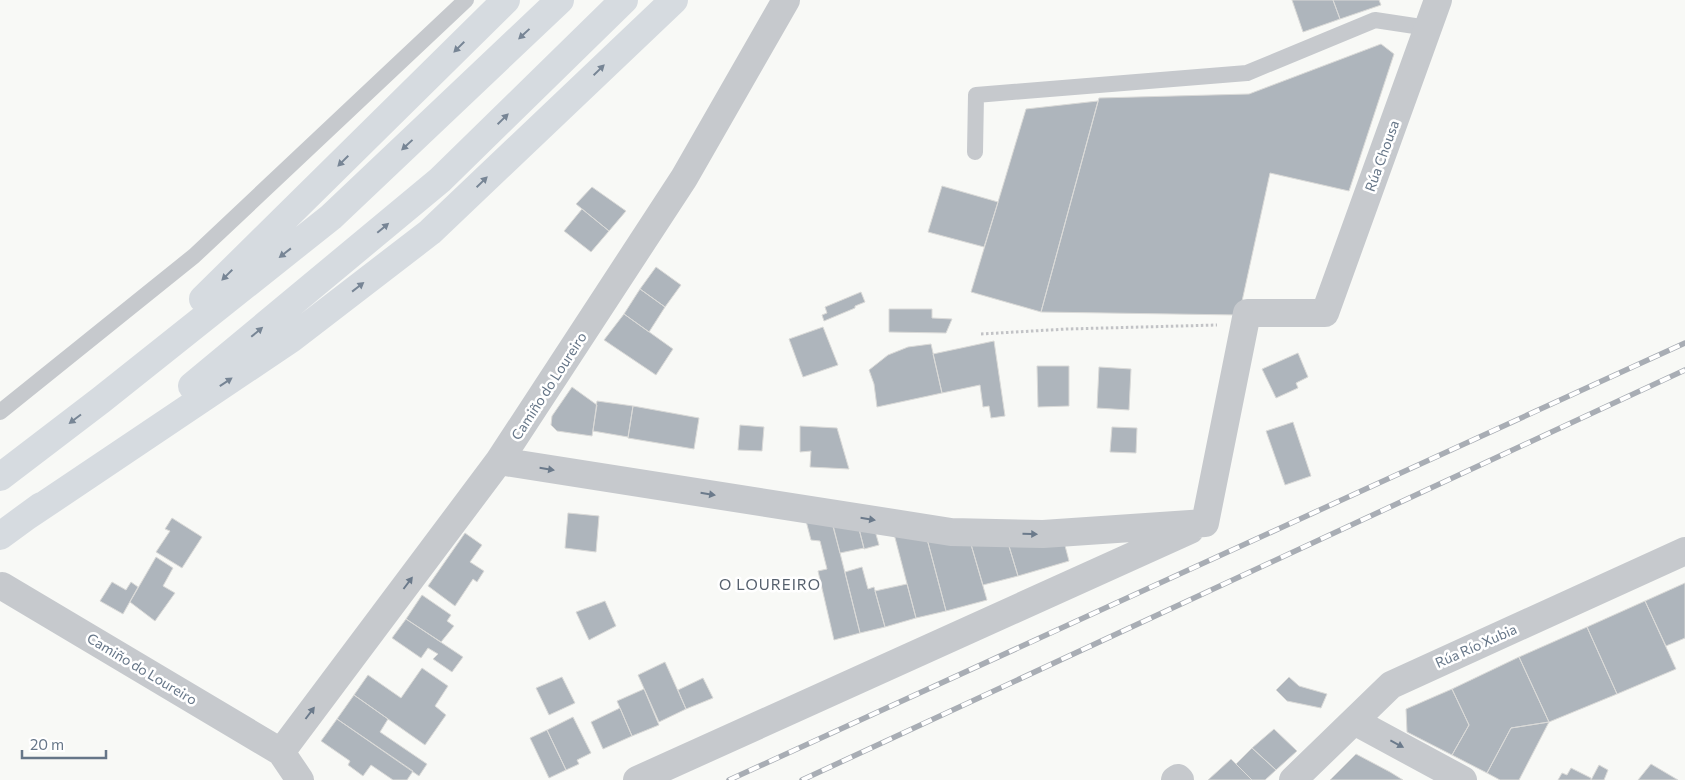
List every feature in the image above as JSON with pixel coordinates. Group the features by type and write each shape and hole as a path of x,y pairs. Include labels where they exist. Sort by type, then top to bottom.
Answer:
{"highway":[{"path":"101,400 506,0"},
{"path":"0,477 101,400 330,217 560,0"},
{"path":"0,536 118,447 440,180 624,0"},
{"path":"26,517 290,339 430,232 674,0"}],"street":[{"name":"Camiño do Loureiro","path":"281,752 499,461 684,178 786,0"},
{"name":"Rúa Chousa","path":"1245,324 1247,313 1325,313 1438,0"},
{"path":"1205,524 1245,324"},
{"path":"499,461 950,532 1043,534 1205,524"},
{"path":"637,780 1205,524"},
{"name":"Rúa Río Xubia","path":"1293,780 1391,685 1685,551"},
{"name":"Camiño do Loureiro","path":"1,593 281,752 300,780"},
{"path":"1354,721 1463,780"},
{"path":"1175,780 1178,778 1180,780"}],"lane":[{"path":"0,412 194,256 466,0"},
{"path":"975,152 976,95 1246,73 1374,20 1428,28"}],"path":[{"path":"981,334 1067,329 1245,324"}],"building":[{"path":"1292,0 1333,0 1340,19 1303,32"},
{"path":"1333,0 1379,0 1381,5 1340,19"},
{"path":"1381,44 1394,54 1349,191 1270,173 1239,315 1041,312 1099,98 1249,94"},
{"path":"1098,101 1041,312 971,292 1026,109"},
{"path":"942,186 998,202 984,247 928,232"},
{"path":"592,187 626,211 609,231 576,204"},
{"path":"582,209 609,231 591,252 564,231"},
{"path":"656,267 681,285 665,307 640,289"},
{"path":"640,289 665,307 649,332 624,314"},
{"path":"861,292 865,302 824,321 822,315 827,313 825,307"},
{"path":"889,309 932,309 932,318 952,319 946,333 889,332"},
{"path":"624,314 673,349 656,375 604,340"},
{"path":"823,327 838,365 803,377 789,339"},
{"path":"994,341 1005,416 991,418 989,406 983,407 980,385 942,393 933,354"},
{"path":"931,344 942,393 877,407 874,384 869,370 888,355 908,347"},
{"path":"1298,353 1308,377 1296,383 1298,388 1276,398 1262,369"},
{"path":"1037,366 1069,366 1069,406 1038,407"},
{"path":"1099,367 1131,369 1129,410 1097,408"},
{"path":"572,387 597,405 592,436 557,431 551,425 552,416"},
{"path":"597,401 633,406 628,437 593,431"},
{"path":"633,406 699,418 694,449 628,438"},
{"path":"1293,422 1311,476 1285,485 1266,431"},
{"path":"740,425 764,427 762,451 738,450"},
{"path":"800,426 837,428 849,469 810,467 811,451 800,452"},
{"path":"1112,427 1137,428 1136,453 1110,452"},
{"path":"568,513 599,516 596,552 565,548"},
{"path":"805,517 832,521 860,633 834,640 818,571 827,569 820,541 811,540"},
{"path":"172,518 202,537 182,568 156,552 170,531 165,529"},
{"path":"832,523 858,525 864,548 840,553"},
{"path":"858,525 874,527 879,545 864,549"},
{"path":"893,530 926,535 946,611 916,618"},
{"path":"465,533 482,545 470,562 484,571 477,582 473,579 455,606 428,586"},
{"path":"926,535 970,541 987,600 946,611"},
{"path":"1063,538 1069,561 1018,576 1008,543"},
{"path":"970,541 1008,543 1018,576 983,585"},
{"path":"156,557 173,568 163,586 175,593 155,621 130,602"},
{"path":"862,567 868,589 874,587 885,627 860,633 845,572"},
{"path":"112,582 126,590 131,582 138,587 123,614 100,601"},
{"path":"1685,583 1685,638 1666,646 1645,601"},
{"path":"907,584 916,618 885,627 875,591"},
{"path":"422,595 451,615 447,621 454,626 441,642 406,619"},
{"path":"605,601 616,626 589,640 576,612"},
{"path":"1645,601 1676,669 1617,694 1587,627"},
{"path":"406,619 463,657 452,672 433,659 438,654 428,648 421,658 392,638"},
{"path":"1587,627 1617,694 1549,722 1519,657"},
{"path":"1519,657 1549,722 1511,728 1487,773 1452,755 1469,725 1452,689"},
{"path":"665,662 686,709 659,722 638,675"},
{"path":"422,668 448,686 435,706 446,715 425,745 354,695 368,675 401,698"},
{"path":"562,677 575,703 549,715 536,688"},
{"path":"1289,677 1299,686 1327,694 1321,708 1287,701 1276,690"},
{"path":"703,678 713,698 686,709 678,690"},
{"path":"644,689 659,725 632,736 617,701"},
{"path":"1452,689 1469,725 1452,755 1407,732 1406,709"},
{"path":"354,695 388,719 380,732 427,764 419,776 337,719"},
{"path":"620,708 632,736 603,749 591,722"},
{"path":"573,717 591,753 577,760 579,764 566,770 547,730"},
{"path":"337,719 413,771 407,780 393,780 371,765 363,776 348,765 350,761 321,741"},
{"path":"1549,722 1519,780 1500,780 1487,773 1511,728"},
{"path":"1274,729 1297,751 1276,770 1252,748"},
{"path":"547,730 566,770 549,778 530,738"},
{"path":"1252,748 1276,770 1265,780 1252,780 1236,764"},
{"path":"1356,754 1390,772 1403,780 1330,780"},
{"path":"1231,759 1252,780 1208,780"},
{"path":"1651,764 1678,780 1638,780"},
{"path":"1599,765 1608,770 1604,780 1591,780"},
{"path":"1571,768 1591,778 1591,780 1558,780 1562,773 1567,775"}],"railway":[{"path":"729,780 1685,343"},
{"path":"802,780 1685,370"}],"district":[{"name":"O LOUREIRO","path":"770,585"}]}
